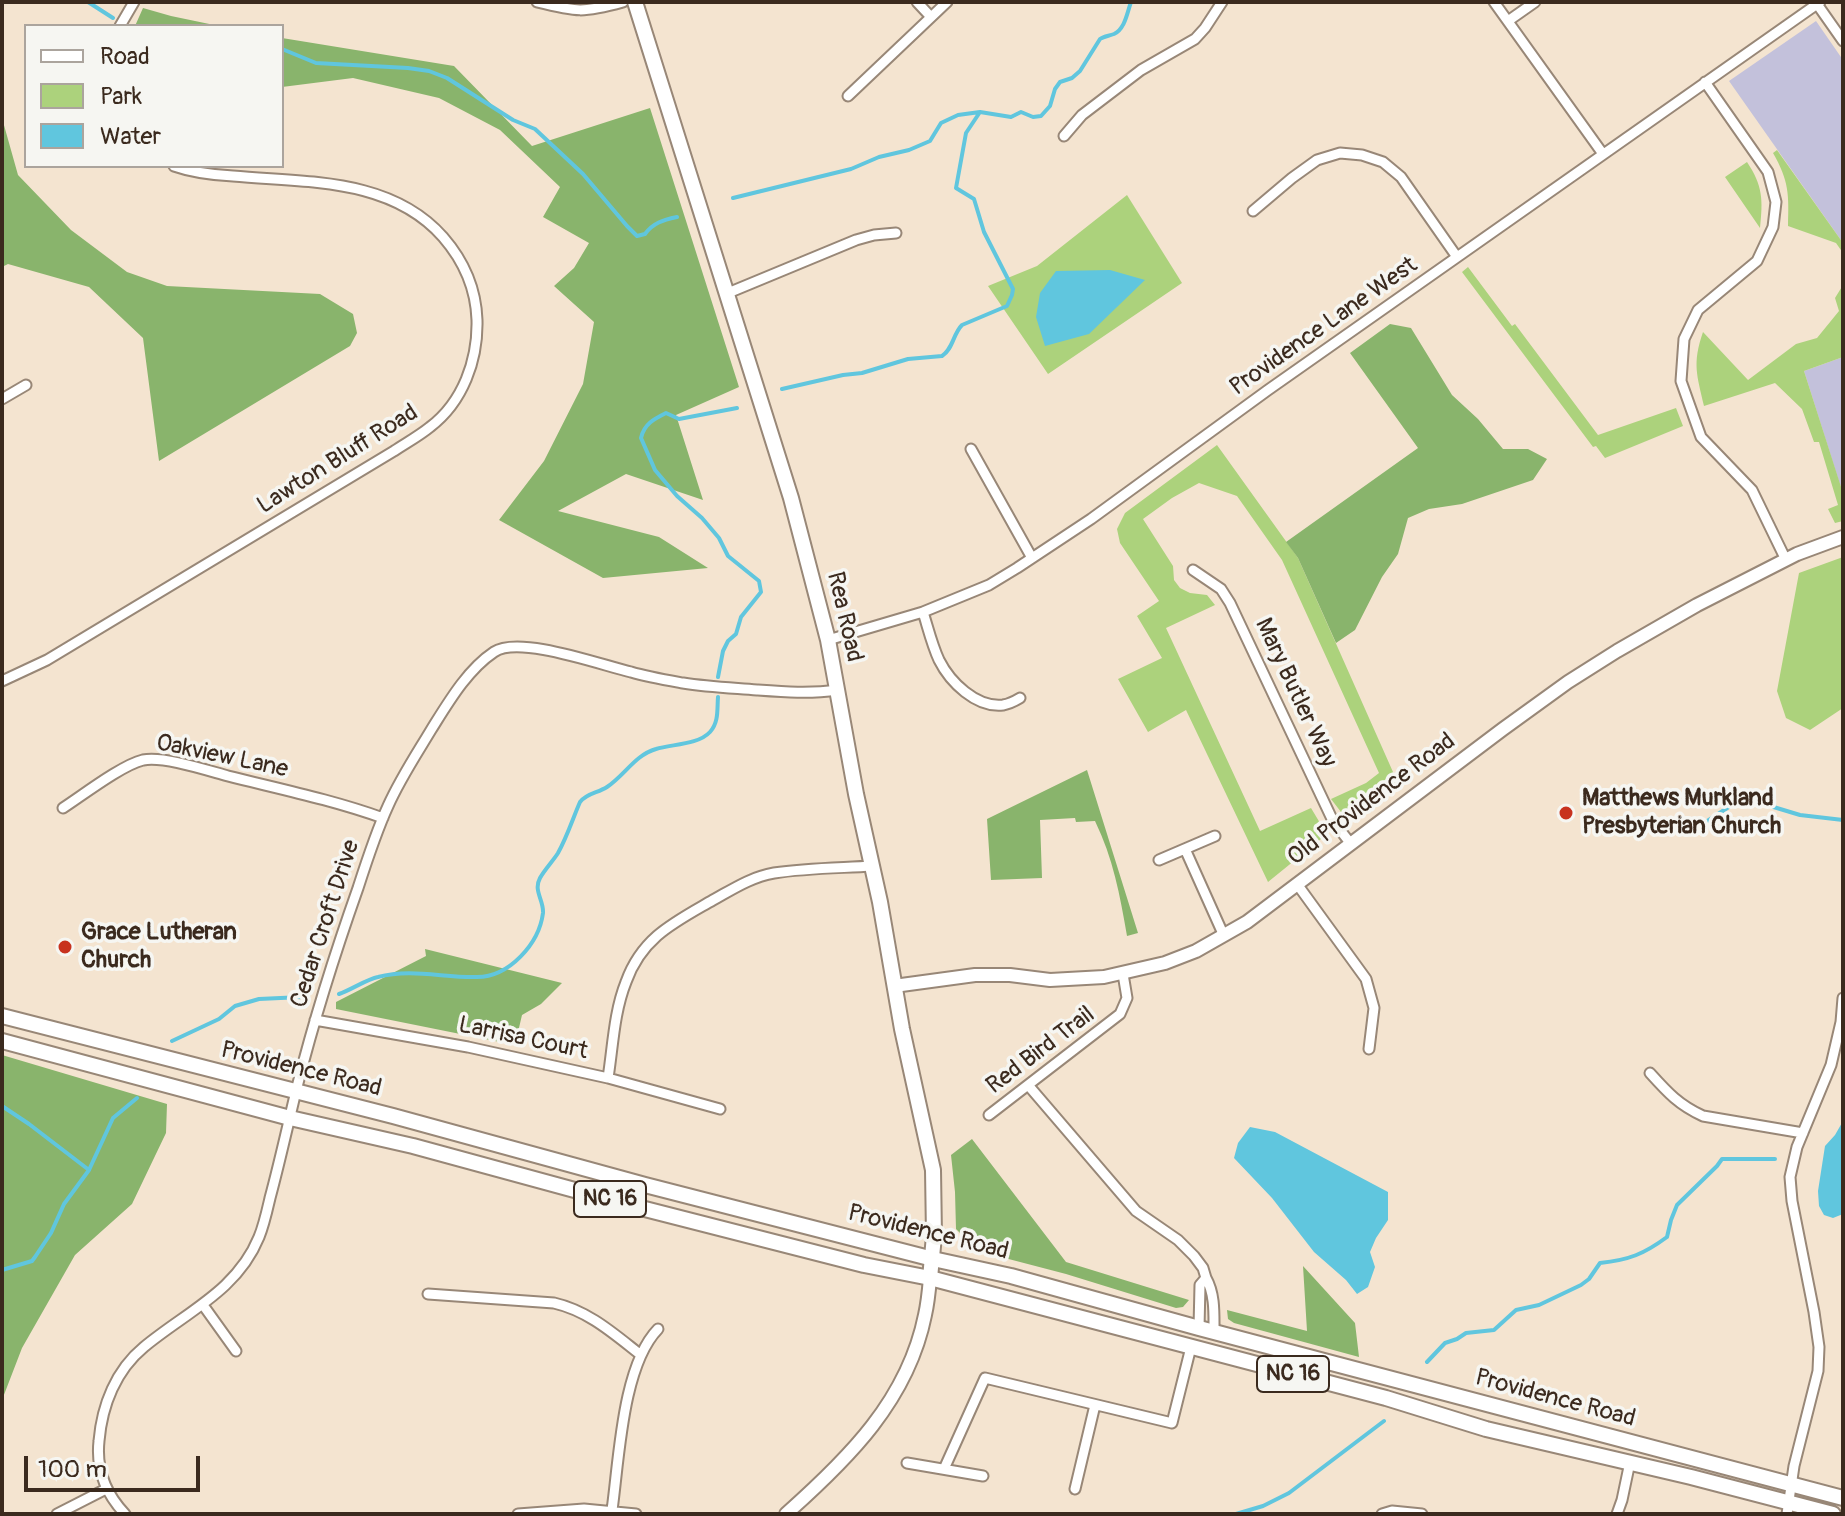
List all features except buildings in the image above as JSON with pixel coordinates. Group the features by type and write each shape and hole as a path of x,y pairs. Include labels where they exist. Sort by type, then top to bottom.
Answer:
{"main road":[{"name":"Rea Road","path":"635,2 791,498 828,640 902,1029 933,1170 933,1259 930,1278"},
{"name":"Providence Road","path":"2,1016 645,1185 1011,1276 1843,1498"},
{"name":"Providence Road","path":"2,1041 864,1265 930,1278 1386,1398 1486,1429 1630,1462 1788,1508 1833,1514"}],"street":[{"path":"121,24 134,2"},
{"path":"537,2 580,12 623,2"},
{"path":"917,2 931,17"},
{"path":"848,96 947,2"},
{"path":"1064,136 1082,115 1128,79 1195,39 1222,2"},
{"path":"1494,2 1603,154"},
{"path":"1508,21 1535,2"},
{"path":"1818,3 1843,41"},
{"name":"Providence Lane West","path":"828,640 923,612 989,585 1032,558 1818,3"},
{"path":"1705,82 1768,172 1776,202 1773,227 1757,261 1698,310 1684,339 1681,381 1701,437 1752,490 1786,560"},
{"path":"1253,211 1317,160 1340,153 1362,155 1383,162 1401,177 1457,257"},
{"name":"Lawton Bluff Road","path":"2,681 47,660 429,428 456,398 472,364 477,312 470,281 450,245 422,218 402,205 355,187 197,173 181,168"},
{"path":"728,293 856,240 896,233"},
{"path":"2,399 26,385"},
{"path":"971,449 1032,558"},
{"name":"Old Providence Road","path":"894,986 975,975 1079,979 1123,974 1186,955 1247,922 1568,682 1643,636 1786,560 1843,537"},
{"name":"Mary Butler Way","path":"1193,570 1221,589 1230,603 1333,821 1351,844"},
{"path":"923,612 939,660 951,679 984,703 1005,705 1020,698"},
{"name":"Cedar Croft Drive","path":"125,1514 106,1489 98,1445 104,1411 116,1380 143,1348 222,1290 251,1255 260,1235 315,1020 341,934 383,818 411,762 479,664 493,652 507,646 527,647 687,684 803,693 837,690"},
{"name":"Oakview Lane","path":"63,808 135,762 148,759 342,805 383,818"},
{"path":"1159,860 1215,836"},
{"path":"1185,849 1224,936"},
{"path":"608,1078 618,1008 626,979 646,948 675,921 752,879 773,873 872,866"},
{"path":"1297,884 1366,979 1374,1008 1369,1049"},
{"name":"Red Bird Trail","path":"989,1115 1120,1014 1127,998 1123,974"},
{"path":"1788,1508 1818,1371 1819,1347 1790,1191 1792,1162 1831,1065 1843,998"},
{"name":"Larrisa Court","path":"315,1020 468,1047 608,1078 720,1109"},
{"path":"1650,1073 1673,1099 1703,1116 1803,1133"},
{"path":"1028,1085 1136,1211 1178,1240 1203,1268 1213,1297 1206,1330"},
{"path":"786,1514 845,1460 899,1385 925,1316 930,1278"},
{"path":"1206,1278 1200,1285 1206,1330"},
{"path":"428,1294 566,1306 592,1318 641,1355"},
{"path":"203,1305 236,1351"},
{"path":"612,1510 629,1389 641,1355 658,1329"},
{"path":"944,1469 985,1378 1172,1423 1191,1347"},
{"path":"1075,1489 1095,1405"},
{"path":"1617,1514 1630,1462"},
{"path":"907,1463 983,1476"},
{"path":"57,1514 106,1489"},
{"path":"518,1514 584,1509 636,1514"},
{"path":"1382,1514 1392,1511 1422,1514"}],"shaded area":[{"path":"1816,21 1843,60 1843,243 1729,81"},
{"path":"1843,357 1843,494 1804,371"}],"green space":[{"path":"143,8 209,24 136,24"},
{"path":"284,38 454,66 532,146 650,108 739,387 676,415 703,500 626,474 558,511 659,537 708,568 603,578 499,520 544,461 583,384 594,322 554,286 574,268 589,243 543,217 560,187 500,130 439,98 353,78 284,87"},
{"path":"2,118 18,175 71,230 127,272 167,286 320,294 353,314 357,333 350,346 159,461 143,338 89,287 8,264 2,267"},
{"path":"1777,150 1843,243 1843,253 1836,243 1788,226 1787,188 1773,153"},
{"path":"1747,162 1761,194 1760,228 1725,177"},
{"path":"1127,195 1182,283 1048,374 988,286 1037,266"},
{"path":"1468,267 1598,435 1676,408 1683,426 1605,458 1596,446 1593,447 1462,272"},
{"path":"1843,285 1843,357 1804,371 1843,493 1843,521 1835,523 1828,509 1838,505 1819,442 1814,442 1802,409 1775,383 1704,406 1697,361 1703,332 1748,380 1796,344 1817,338 1839,311 1835,298"},
{"path":"1390,324 1411,328 1452,395 1478,419 1503,449 1528,449 1547,459 1533,480 1462,504 1429,509 1408,518 1398,554 1382,577 1355,630 1336,643 1298,558 1286,542 1418,448 1350,353"},
{"path":"1217,445 1298,558 1397,781 1352,814 1341,812 1331,799 1366,783 1379,773 1282,560 1237,496 1199,483 1143,519 1173,566 1174,580 1180,588 1207,595 1215,605 1166,628 1260,831 1311,808 1323,828 1321,839 1268,882 1186,710 1148,732 1118,679 1162,658 1137,616 1159,601 1120,543 1117,529 1125,513"},
{"path":"1843,557 1843,708 1810,730 1786,718 1777,691 1799,573"},
{"path":"1087,770 1138,933 1127,936 1119,891 1095,821 1076,822 1075,818 1040,820 1042,878 991,880 987,819"},
{"path":"425,949 562,983 541,1004 522,1015 515,1045 336,1009 336,1002 426,956"},
{"path":"2,1055 167,1104 166,1133 132,1204 75,1255 22,1348 2,1400"},
{"path":"972,1139 1066,1262 1189,1300 1183,1307 1176,1308 978,1251 956,1229 951,1155"},
{"path":"1303,1266 1355,1323 1359,1357 1228,1319 1227,1310 1307,1331"}],"water":[{"path":"1110,270 1145,280 1089,334 1045,346 1036,317 1040,293 1056,271"},
{"path":"1843,1121 1843,1214 1833,1218 1824,1215 1819,1206 1818,1191 1825,1146"},
{"path":"1250,1127 1275,1132 1388,1192 1388,1220 1370,1252 1375,1267 1368,1287 1357,1294 1314,1252 1272,1198 1234,1158 1238,1143"}],"waterway":[{"path":"88,2 113,18"},
{"path":"733,198 851,169 879,157 909,150 930,141 941,123 958,115 980,112 1011,117 1021,112 1033,117 1041,116 1050,106 1060,82 1080,71 1100,39 1121,28 1131,2"},
{"path":"284,50 316,63 408,68 447,78 513,120 535,129 583,174 637,236 645,234 659,222 677,217"},
{"path":"782,389 862,373 908,359 942,356 962,325 1007,306 1013,289 984,232 974,199 956,188 966,133 980,112"},
{"path":"718,677 728,641 736,634 741,617 761,592 759,581 728,556 719,538 655,470 641,438 647,426 666,413 679,419 737,408"},
{"path":"339,994 390,974 477,977 489,976 511,965 536,936 543,913 538,883 561,847 580,802 607,787 649,752 705,736 715,724 718,697"},
{"path":"1695,829 1738,801 1747,799 1800,815 1843,820"},
{"path":"172,1041 219,1019 235,1006 259,999 302,997"},
{"path":"2,1270 32,1261 51,1233 64,1204 89,1170 113,1118 137,1098"},
{"path":"2,1106 89,1170"},
{"path":"1427,1362 1445,1343 1466,1333 1494,1330 1516,1310 1539,1305 1581,1285 1600,1263 1636,1255 1659,1243 1667,1237 1677,1205 1722,1159 1775,1159"},
{"path":"1236,1514 1263,1506 1289,1493 1384,1421"}],"place":[{"name":"Matthews Murkland Presbyterian Church","path":"1566,813"},
{"name":"Grace Lutheran Church","path":"65,947"}]}
